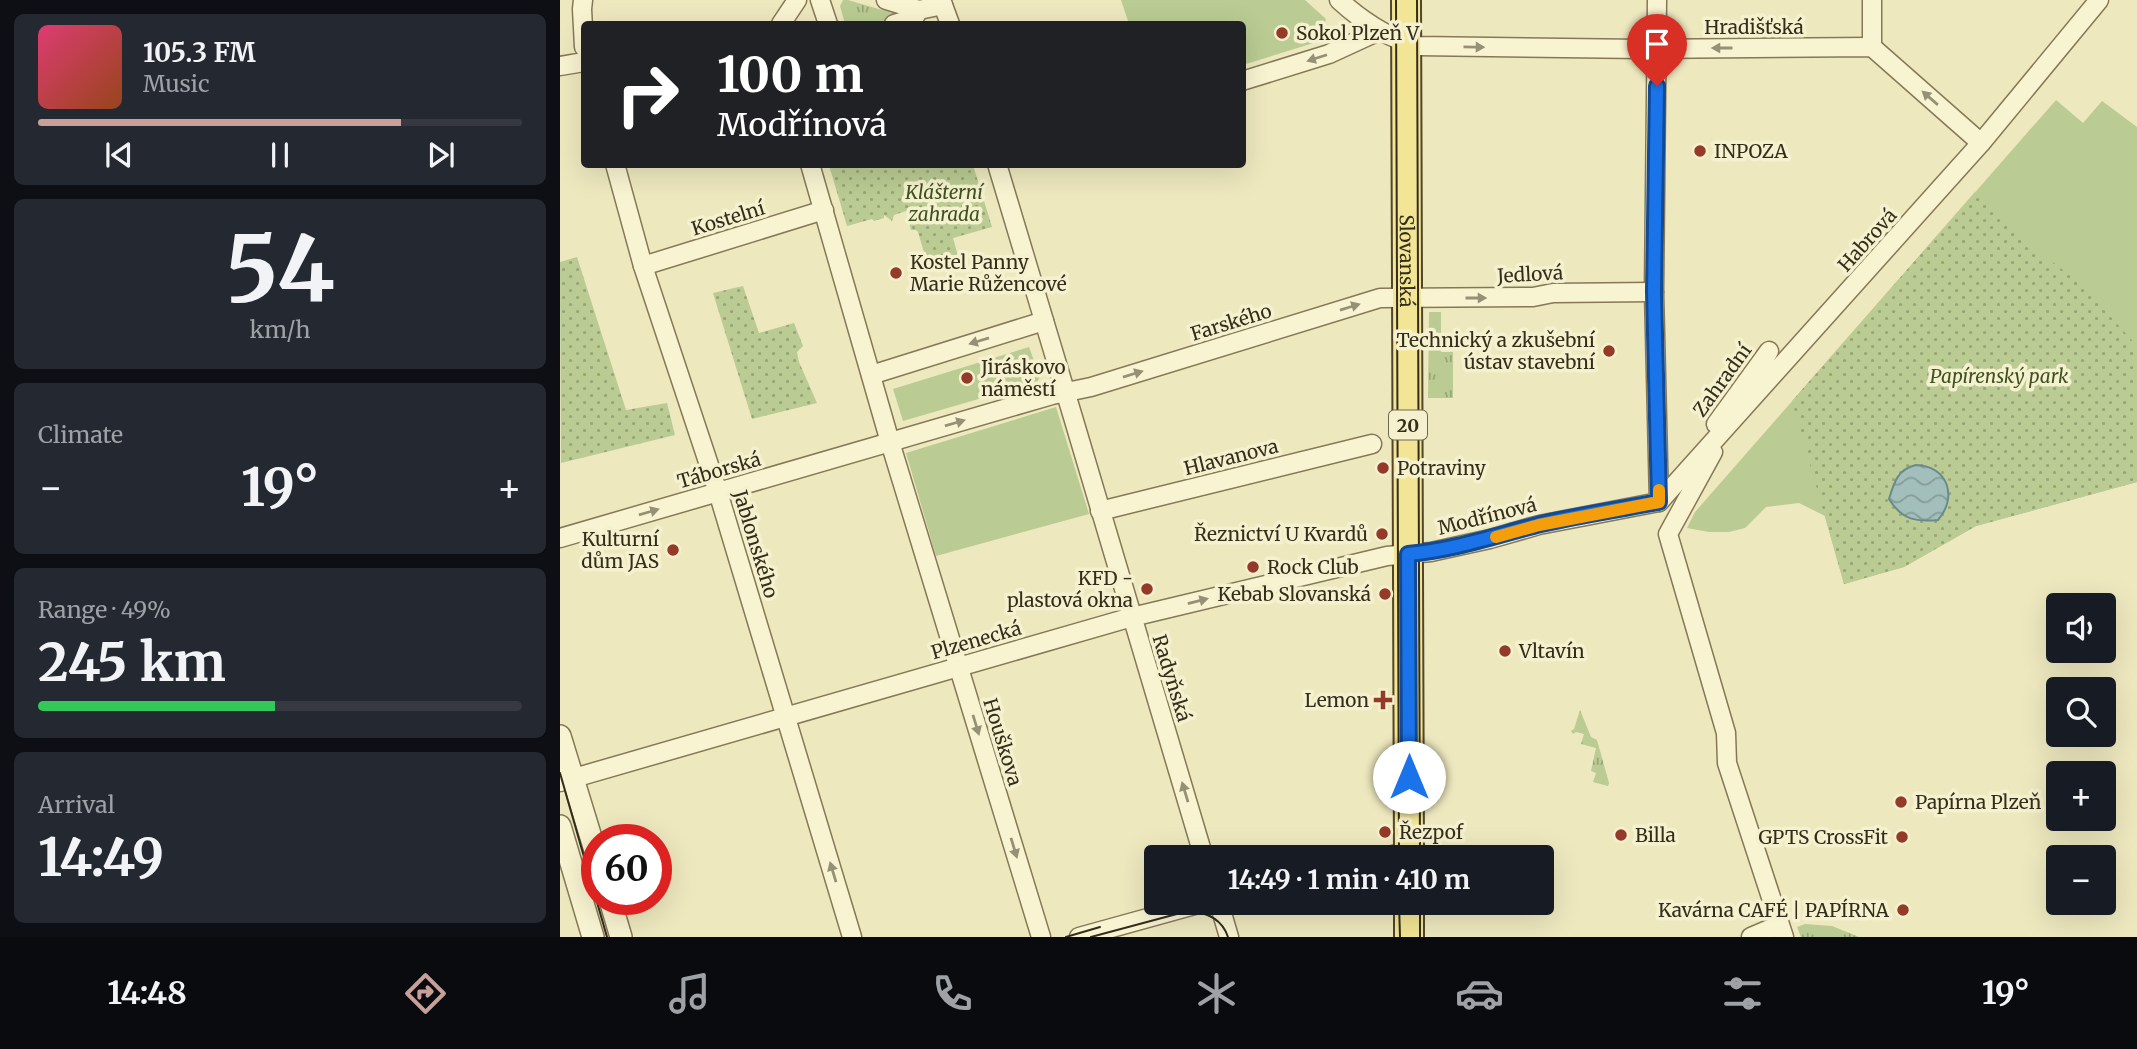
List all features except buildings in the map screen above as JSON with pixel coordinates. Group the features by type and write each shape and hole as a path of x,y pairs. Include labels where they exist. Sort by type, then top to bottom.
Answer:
{"main road":[{"name":"Slovanská","path":"1406,0 1409,845"},
{"path":"1409,915 1409,937"}],"street":[{"path":"583,0 583,21"},
{"path":"783,21 797,0"},
{"path":"820,0 827,21"},
{"path":"886,0 919,10 942,2 949,21"},
{"name":"Hradišťská","path":"1339,0 1379,31 1406,43 1425,46 1872,47"},
{"path":"1657,0 1654,292 1659,502"},
{"path":"1872,0 1872,47 1982,143"},
{"name":"Habrová","path":"1659,502 1982,143 2099,0"},
{"path":"904,21 914,18 919,10"},
{"path":"1246,80 1329,54 1379,31"},
{"path":"560,66 581,62"},
{"name":"Jablonského","path":"616,168 643,266 718,492 852,937"},
{"path":"811,168 890,442 1067,392"},
{"path":"999,168 1100,511"},
{"name":"Kostelní","path":"643,266 824,210"},
{"name":"Jedlová","path":"1407,298 1654,292"},
{"name":"Farského","path":"1067,392 1091,387 1380,298 1407,298"},
{"path":"871,375 1044,321"},
{"name":"Zahradní","path":"1659,502 1769,351 1668,534 1726,733 1727,763 1782,931"},
{"name":"Táborská","path":"560,538 890,442"},
{"name":"Houškova","path":"890,442 1041,937"},
{"name":"Hlavanova","path":"1100,511 1372,444"},
{"name":"Modřínová","path":"1408,554 1431,552 1539,525 1659,502"},
{"name":"Radyňská","path":"1100,511 1201,845"},
{"name":"Plzenecká","path":"566,780 1132,617 1387,556 1408,554"},
{"path":"560,736 566,780 584,824"},
{"path":"560,826 593,937"},
{"path":"614,915 621,937"},
{"path":"1079,937 1159,915"},
{"path":"1223,915 1229,937"},
{"path":"1752,937 1782,931"}],"green space":[{"path":"843,0 848,0 899,15 887,21 844,21 840,6"},
{"name":"Sokol Plzeň V","path":"1121,0 1305,0 1326,19 1320,41 1246,64 1246,21 1128,21"},
{"name":"Papírenský park","path":"2056,100 2083,123 2102,101 2137,127 2137,482 1976,526 1904,567 1844,584 1825,516 1799,503 1766,507 1745,528 1729,532 1687,528 1695,512"},
{"name":"Klášterní zahrada","path":"830,168 974,168 992,227 953,238 958,256 925,266 923,263 926,259 918,232 911,230 906,211 894,215 892,221 884,215 884,218 874,221 872,219 847,226"},
{"name":"Papírenský park","path":"1975,192 2002,221 2084,287 2137,346 2137,482 1976,526 1904,567 1844,584 1792,401","holes":["1917,465 1927,465 1940,472 1944,513 1938,520 1921,521"]},
{"path":"577,257 626,410 667,403 675,435 561,463 560,262"},
{"path":"743,286 759,333 794,323 803,346 797,352 799,362 817,403 752,419 713,293"},
{"path":"1429,312 1441,312 1441,352 1453,352 1453,398 1428,398"},
{"path":"1029,347 1040,377 1037,382 903,421 893,389"},
{"path":"1056,407 1089,514 936,556 906,453"},
{"path":"1580,710 1591,737 1597,740 1608,786 1593,782 1596,773 1591,771 1596,748 1581,744 1584,734 1573,734 1571,731"},
{"path":"1805,924 1832,926 1859,937 1801,937 1797,927"}],"water":[{"path":"1916,465 1936,471 1946,484 1948,502 1938,520 1910,518 1899,511 1889,499 1901,473"}],"tram line":[{"path":"1396,0 1399,845"},
{"path":"1417,0 1420,845"},
{"path":"560,773 607,937"},
{"path":"1091,937 1188,911 1201,913 1217,921 1228,937"},
{"path":"1399,915 1400,937"},
{"path":"1420,915 1420,937"},
{"path":"1066,937 1100,927"}],"slow traffic":[{"path":"1496,537 1539,525 1659,502 1659,490"}],"place":[{"name":"Sokol Plzeň V","path":"1282,33"},
{"name":"INPOZA","path":"1700,151"},
{"name":"Kostel Panny Marie Růžencové","path":"896,273"},
{"name":"Technický a zkušební ústav stavební","path":"1609,351"},
{"name":"Jiráskovo náměstí","path":"967,378"},
{"name":"Potraviny","path":"1383,468"},
{"name":"Řeznictví U Kvardů","path":"1382,534"},
{"name":"Kulturní dům JAS","path":"673,550"},
{"name":"Rock Club","path":"1253,567"},
{"name":"KFD - plastová okna","path":"1147,589"},
{"name":"Kebab Slovanská","path":"1385,594"},
{"name":"Vltavín","path":"1505,651"},
{"name":"Lemon","path":"1383,700"},
{"name":"Papírna Plzeň","path":"1901,802"},
{"name":"Řezpof","path":"1385,832"},
{"name":"Billa","path":"1621,835"},
{"name":"GPTS CrossFit","path":"1902,837"},
{"name":"Kavárna CAFÉ | PAPÍRNA","path":"1903,910"}],"route":[{"path":"1409,777 1408,554 1431,552 1539,525 1659,502 1654,292 1657,86"}]}
